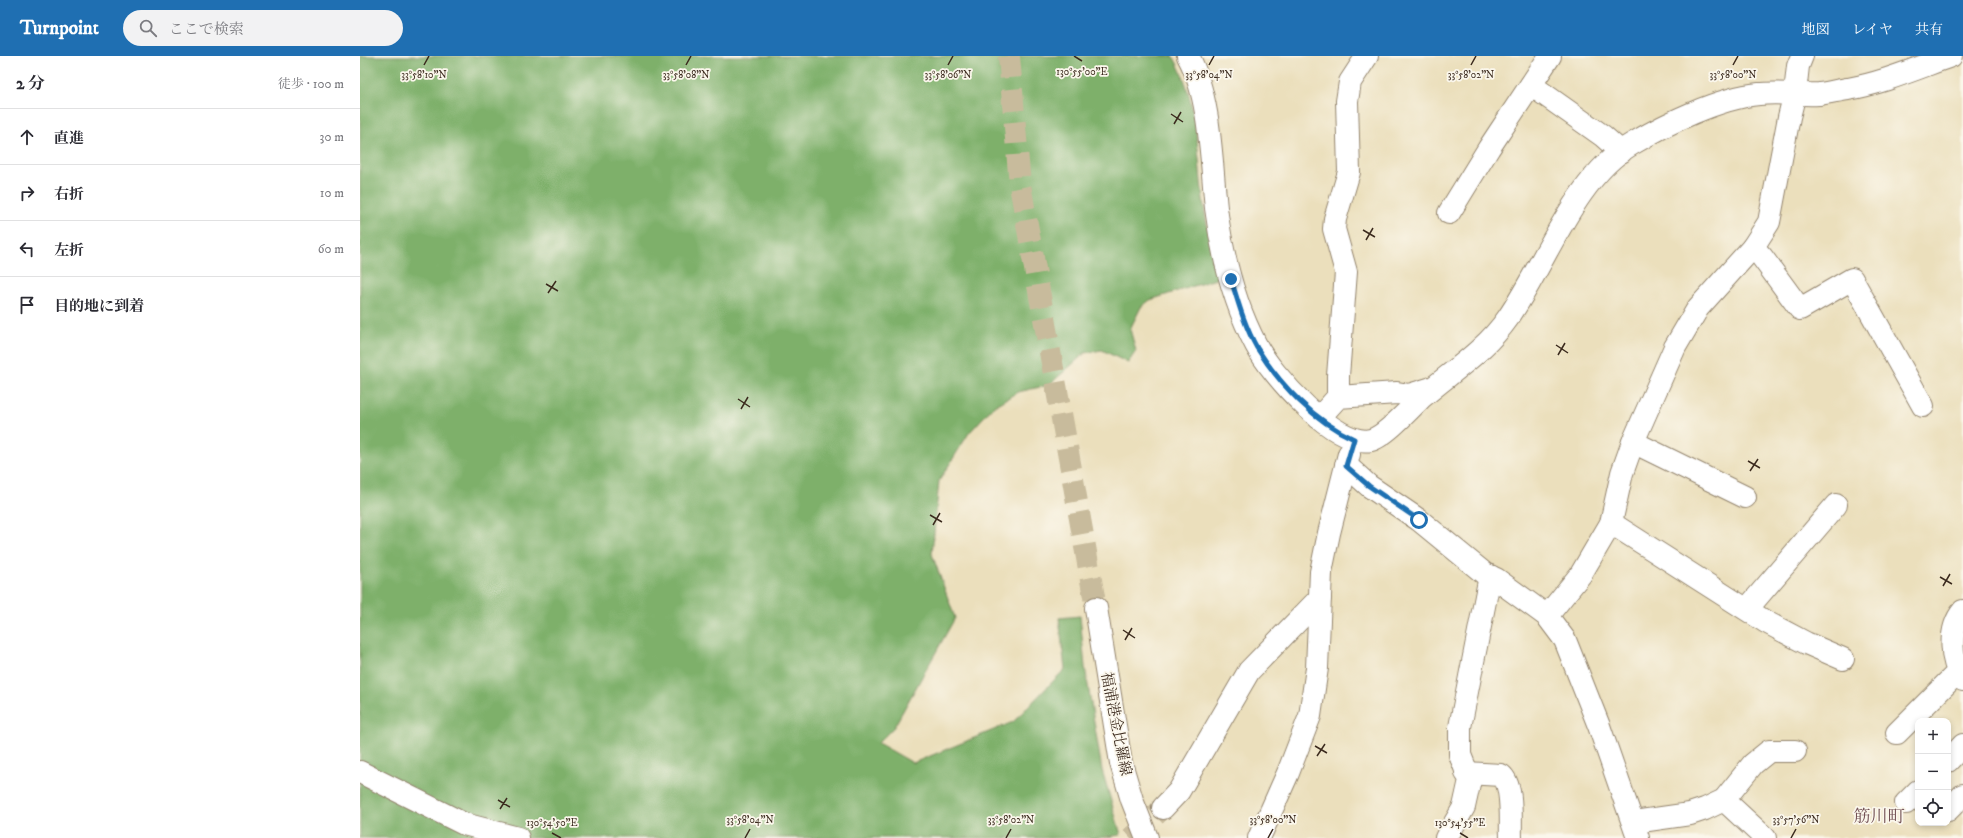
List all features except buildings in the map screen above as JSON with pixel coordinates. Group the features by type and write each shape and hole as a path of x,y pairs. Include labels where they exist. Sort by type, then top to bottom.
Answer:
{"street":[{"path":"1188,56 1195,70 1204,103 1217,210 1231,279 1240,307 1257,347 1288,389 1319,418 1336,431 1354,439 1370,441 1382,435 1434,387 1472,358 1493,337 1522,297 1584,190 1598,173 1630,144 1708,106 1759,94 1818,94 1853,88 1881,81 1951,56"},
{"path":"1319,418 1338,397 1338,376 1346,272 1334,229 1335,219 1350,172 1347,101 1350,82 1367,56"},
{"path":"1449,213 1489,148 1550,56"},
{"path":"1547,616 1581,574 1611,523 1622,474 1633,442 1666,366 1684,331 1698,308 1753,247 1769,222 1795,93 1798,66 1802,56"},
{"path":"1531,85 1603,136 1621,152"},
{"path":"1753,247 1800,309 1852,279 1923,406"},
{"path":"1338,397 1397,393 1409,394 1434,387"},
{"path":"1259,838 1288,773 1310,716 1317,668 1320,572 1354,439"},
{"path":"1633,442 1745,497"},
{"path":"1346,466 1369,486 1419,520 1490,576 1547,616 1565,640 1599,726 1636,830 1705,809 1724,800 1763,755 1769,751 1795,751"},
{"path":"1747,609 1836,506"},
{"path":"1611,523 1782,631 1824,652 1843,659"},
{"path":"1446,838 1464,807 1470,780 1460,755 1460,727 1490,576"},
{"path":"1163,808 1179,791 1249,671 1320,598"},
{"name":"福浦港金比羅線","path":"1096,608 1121,763 1132,800 1147,838"},
{"path":"1897,733 1960,676 1953,658 1953,642 1956,625 1963,611"},
{"path":"1951,758 1963,745"},
{"path":"360,772 464,824 518,838"},
{"path":"1466,773 1501,775 1505,778 1510,796 1510,838"},
{"path":"1951,807 1963,795"},
{"path":"1724,800 1765,838"}],"green space":[{"path":"360,56 1173,56 1181,72 1192,107 1204,209 1219,278 1150,300 1141,307 1130,329 1136,351 1128,363 1102,350 1085,353 1049,385 1018,392 993,407 969,433 939,481 932,554 955,618 894,727 878,743 913,763 1013,722 1065,669 1059,618 1080,616 1085,667 1102,770 1121,835 1098,838 360,838"}],"tunnel":[{"path":"1009,56 1020,185 1096,608"},
{"path":"1131,838 1163,808"}],"district":[{"name":"筋川町","path":"1879,817"}],"route":[{"path":"1231,279 1240,307 1257,347 1275,373 1288,389 1319,418 1336,431 1354,439 1346,466 1369,486 1419,520"}]}
